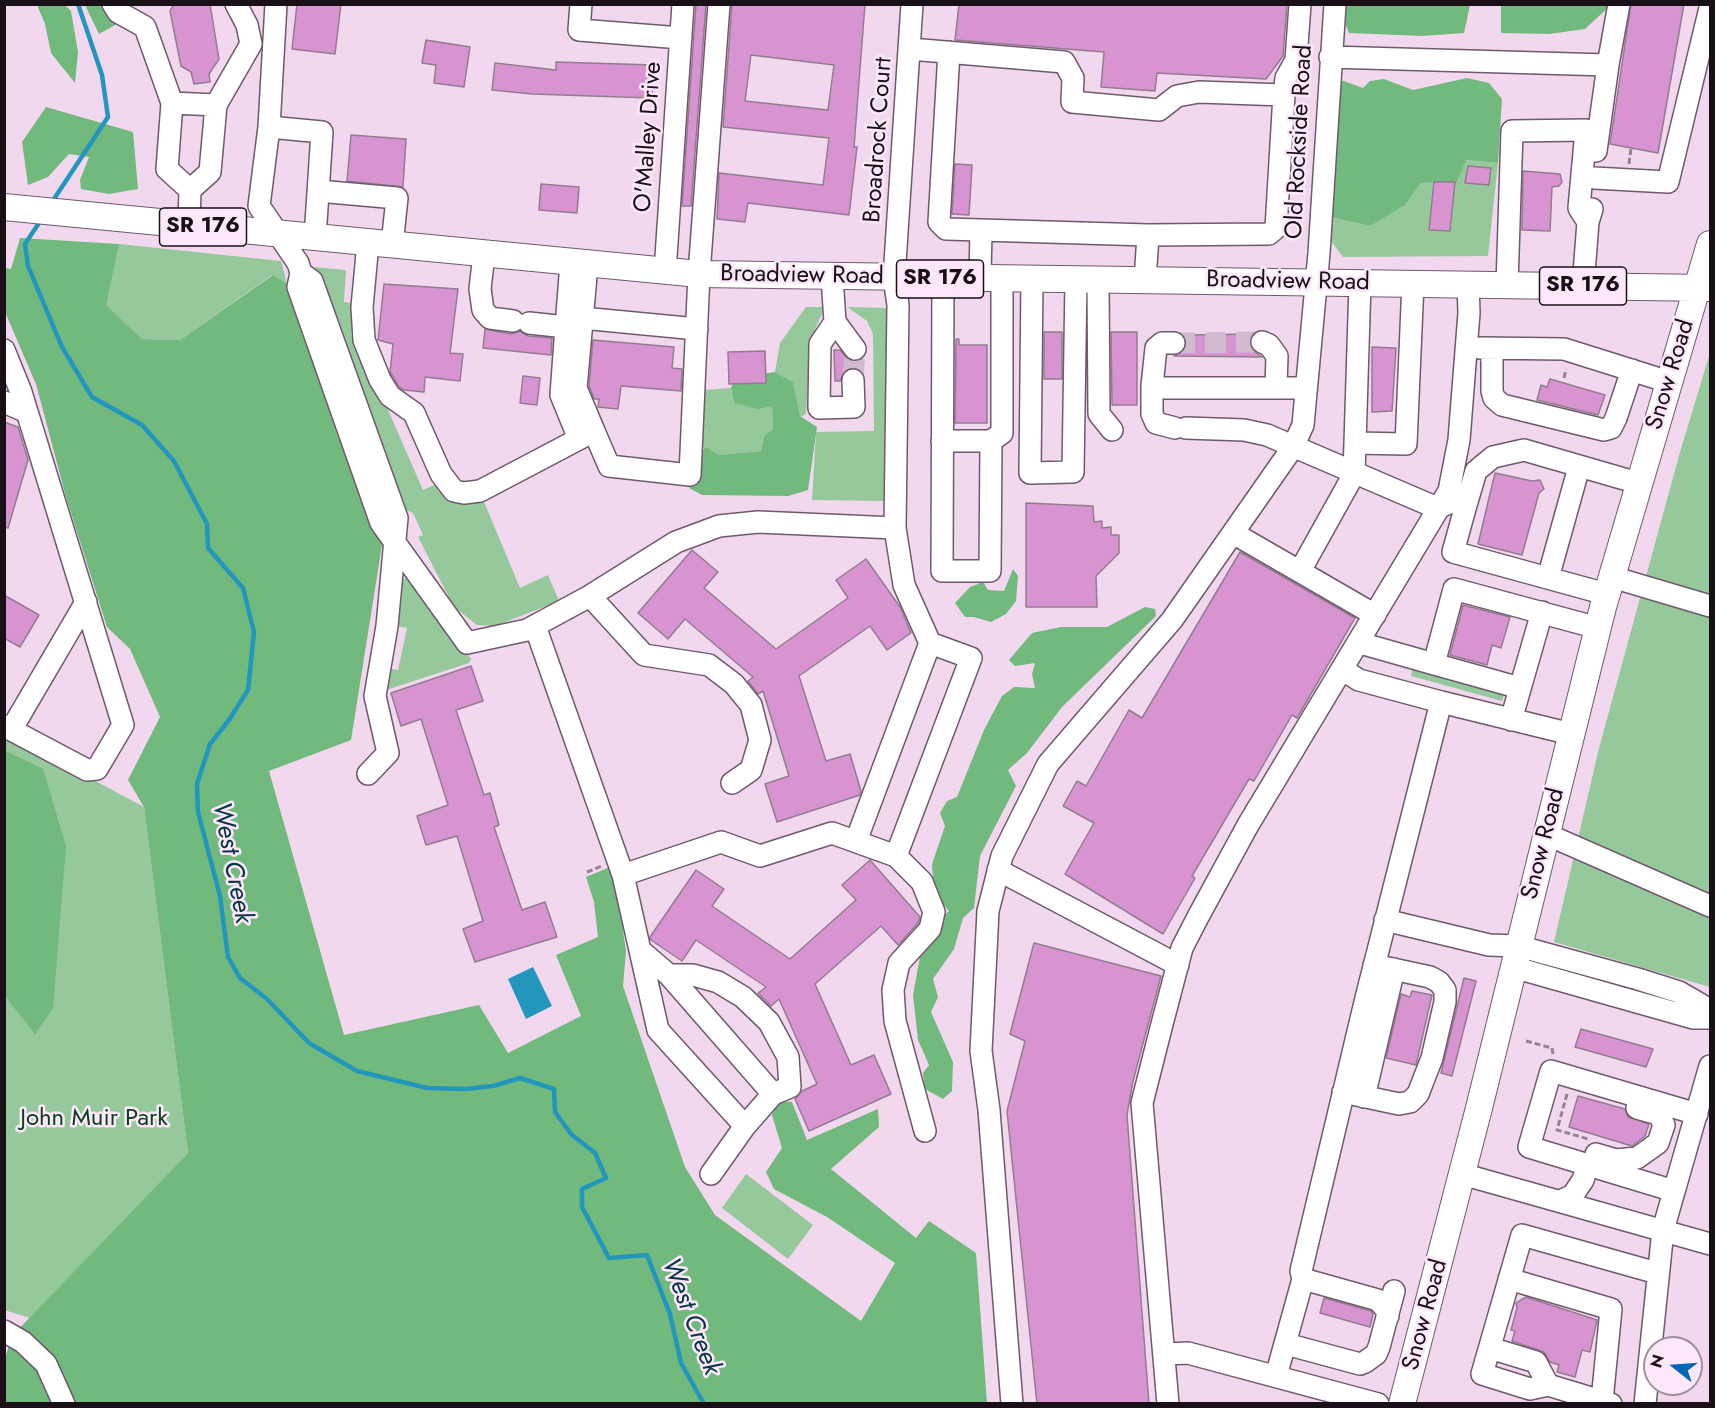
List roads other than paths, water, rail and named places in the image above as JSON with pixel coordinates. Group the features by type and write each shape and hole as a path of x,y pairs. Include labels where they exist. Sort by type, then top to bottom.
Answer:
{"main road":[{"name":"Broadview Road","path":"4,207 699,274 1704,288"},
{"name":"Snow Road","path":"1402,1404 1462,1174 1609,585 1669,382 1704,288 1710,244"}],"street":[{"path":"113,4 118,12 145,27 172,103 167,169 190,190"},
{"path":"189,225 190,190 210,172 216,105 251,44 247,25 236,4"},
{"path":"276,4 269,127 259,206 298,263 301,273 312,281 397,518 387,626 375,696 388,753 368,774"},
{"path":"581,4 579,30 681,38"},
{"name":"O'Malley Drive","path":"665,272 683,4"},
{"path":"579,264 574,322 561,395 609,466 690,475 699,274 719,4"},
{"name":"Broadrock Court","path":"912,4 894,278 898,305 896,528 904,585 930,642"},
{"path":"949,52 939,222 946,229 1148,234 1269,234 1276,228 1284,94 1286,78 1296,60 1300,4"},
{"name":"Old Rockside Road","path":"1012,1404 989,1110 981,1051 988,911 1002,856 1048,764 1172,620 1293,447 1303,424 1315,283 1320,253 1330,57 1335,4"},
{"path":"1583,286 1588,222 1592,208 1595,155 1619,4"},
{"path":"1594,178 1668,182 1710,8"},
{"path":"910,49 1064,62 1073,78 1072,102 1159,110 1177,96 1199,92 1284,94"},
{"path":"1330,57 1608,64"},
{"path":"172,103 216,105"},
{"path":"269,127 322,132 315,238"},
{"path":"1507,285 1512,131 1586,130 1579,208 1588,222"},
{"path":"318,191 397,198 380,244 362,308 364,340 380,380 390,396 414,413 441,474 454,491 464,493 480,490 586,435"},
{"path":"942,441 991,441 1002,433 991,279 981,231"},
{"path":"1145,281 1148,234"},
{"path":"484,254 480,288 483,310 490,318 521,322 574,322 697,329"},
{"path":"832,277 834,322 855,350"},
{"path":"943,279 942,571 990,572 991,441"},
{"path":"1032,280 1030,473 1073,472 1087,281"},
{"path":"1087,281 1099,414 1112,430"},
{"path":"1300,571 1354,474 1360,283"},
{"path":"1355,442 1406,444 1413,284"},
{"path":"1168,1404 1142,1104 1182,948 1248,825 1360,643 1449,491 1454,473 1468,284"},
{"path":"574,322 576,388 586,435"},
{"path":"834,322 820,344 819,408 854,407 853,380"},
{"path":"1262,342 1269,345 1277,356 1276,387"},
{"path":"1174,343 1162,344 1156,348 1152,396 1152,414 1156,423 1180,428 1244,430 1267,435 1437,508 1454,501 1466,505"},
{"path":"1465,348 1564,349 1669,382"},
{"path":"1492,348 1492,390 1494,398 1502,405 1605,430 1611,428 1616,418 1632,370"},
{"path":"4,350 27,412 86,603 123,725 97,769 87,770 8,728 86,603"},
{"path":"1165,387 1306,388"},
{"path":"4,402 27,412"},
{"path":"1638,483 1524,450 1493,456 1476,471 1453,552 1548,578 1609,585 1710,606"},
{"path":"1548,578 1579,467"},
{"path":"395,540 467,643 535,626 590,596 676,542 719,526 758,522 896,528"},
{"path":"1233,533 1375,615"},
{"path":"1434,664 1454,589 1598,628"},
{"path":"590,596 644,655 709,664 734,684 751,705 760,740 751,770 732,783"},
{"path":"1511,720 1542,612"},
{"path":"535,626 641,951 658,1030 745,1126"},
{"path":"856,841 930,642 971,658 896,856"},
{"path":"1360,643 1520,688"},
{"path":"1343,670 1359,680 1571,734"},
{"path":"1276,1376 1303,1279 1301,1271 1343,1092 1441,702"},
{"path":"616,869 721,842 760,856 832,832 896,856 922,882 934,912 930,929 899,963 893,990 895,1021 925,1131"},
{"path":"1546,834 1710,906"},
{"path":"998,870 1178,965"},
{"path":"1385,920 1489,945 1693,1018 1710,1018"},
{"path":"641,951 669,975 773,1094"},
{"path":"1516,956 1679,992 1710,1010"},
{"path":"1343,1092 1400,1104 1410,1102 1418,1094 1432,1058 1445,1002 1445,990 1439,982 1430,977 1374,965"},
{"path":"1364,1097 1394,969"},
{"path":"669,975 693,975 718,982 743,997 770,1022 788,1057 790,1087 773,1094 745,1126 711,1174"},
{"path":"1645,1404 1662,1230 1710,1066"},
{"path":"1559,1073 1696,1114"},
{"path":"1559,1073 1529,1147 1674,1191"},
{"path":"1532,1135 1616,1160 1637,1158 1658,1143 1663,1135 1664,1125 1659,1114 1578,1091 1559,1073"},
{"path":"1561,1201 1573,1195 1583,1180 1588,1164"},
{"path":"1462,1174 1710,1244"},
{"path":"1509,1280 1611,1309 1607,1402 1545,1379 1536,1362 1487,1357 1509,1280 1522,1235 1657,1273"},
{"path":"1303,1279 1378,1300 1386,1308 1388,1316"},
{"path":"1286,1344 1360,1364 1376,1354 1394,1291"},
{"path":"4,1331 23,1342 46,1364 64,1404"},
{"path":"1164,1354 1188,1353 1378,1404"}],"water":[{"path":"533,967 552,1006 526,1019 508,979"}],"waterway":[{"name":"West Creek","path":"52,202 108,117 102,75 78,4"},
{"name":"West Creek","path":"41,220 25,244 28,266 62,347 92,397 142,425 174,461 207,524 208,548 243,588 254,632 248,690 210,744 197,784 198,812 220,896 228,957 240,978 267,999 309,1043 357,1071 427,1088 466,1089 493,1086 520,1078 554,1089 555,1112 571,1134 595,1153 606,1178 582,1189 582,1207 609,1258 647,1255 670,1314 681,1363 704,1404"}],"tunnel":[{"path":"1174,343 1262,342"},
{"path":"853,380 855,349"}],"park label":[{"name":"John Muir Park","path":"94,1119"}]}
